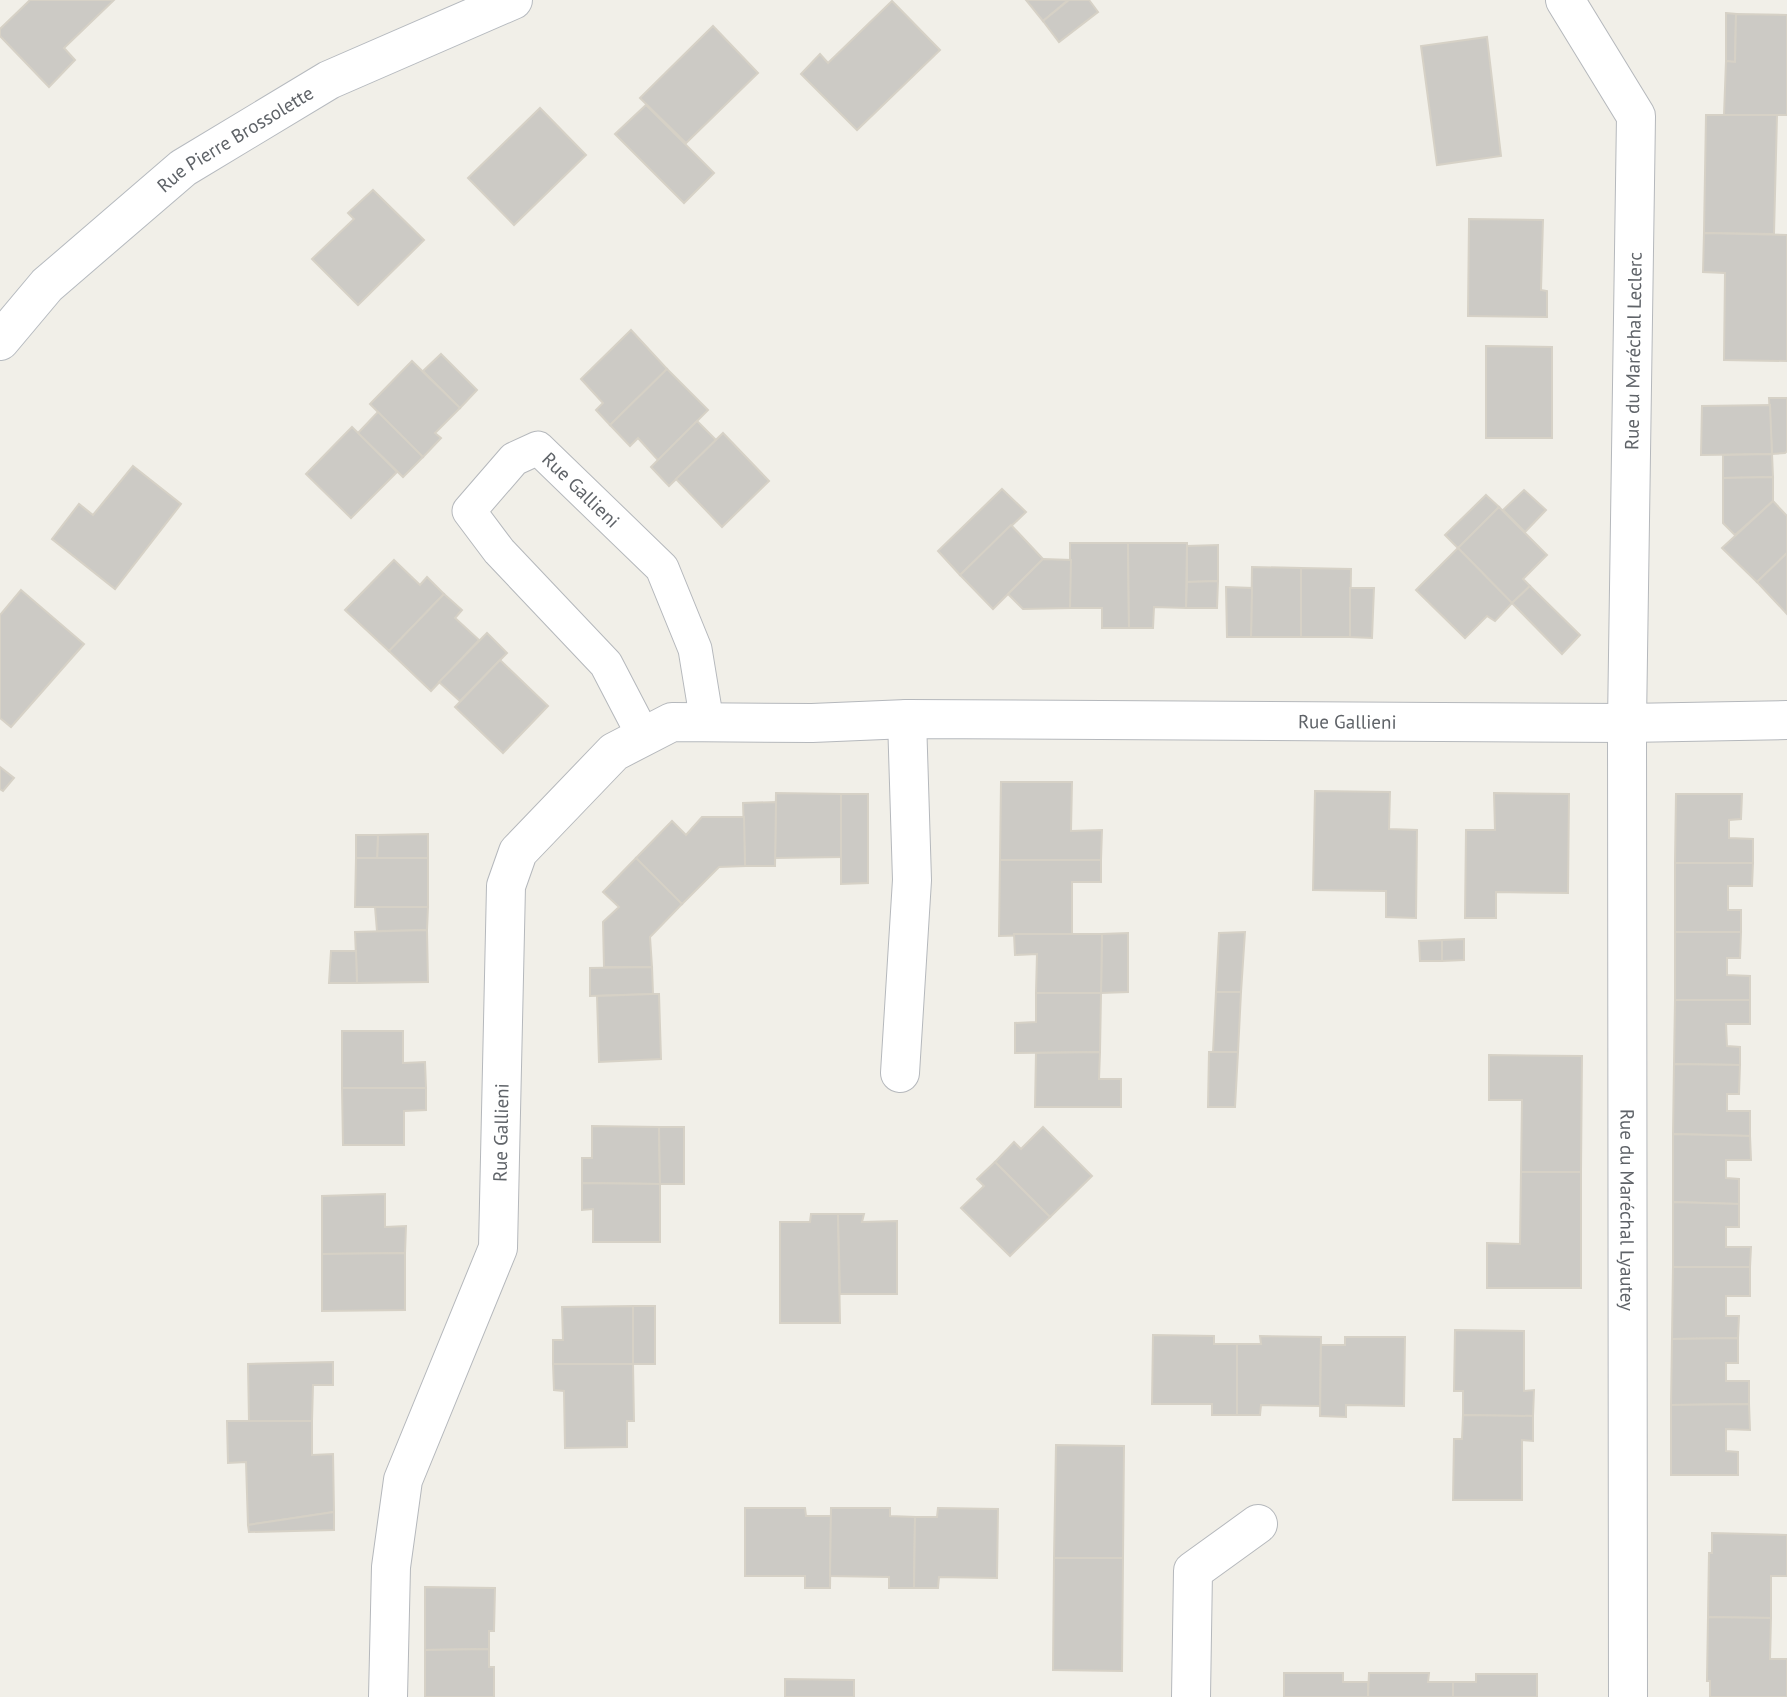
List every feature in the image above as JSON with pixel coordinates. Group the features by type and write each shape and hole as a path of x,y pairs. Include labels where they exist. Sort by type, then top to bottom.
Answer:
{"street":[{"name":"Rue Pierre Brossolette","path":"0,341 47,285 183,168 329,80 513,0"},
{"name":"Rue du Maréchal Leclerc","path":"1564,0 1636,116 1627,723"},
{"name":"Rue Gallieni","path":"388,1697 391,1567 403,1480 498,1248 506,886 518,852 614,752 672,722 812,723 907,719 1627,723 1787,720"},
{"path":"900,1073 912,880 907,719"},
{"name":"Rue du Maréchal Lyautey","path":"1627,723 1628,1697"},
{"path":"1191,1697 1193,1571 1258,1524"}],"lane":[{"name":"Rue Gallieni","path":"645,737 606,664 499,551 469,511 514,458 538,448 662,568 695,649 708,722"}],"building":[{"path":"30,0 114,0 64,48 75,60 49,87 0,36 0,29"},
{"path":"1026,0 1068,0 1043,21"},
{"path":"1069,0 1089,0 1098,12 1059,42 1043,21"},
{"path":"892,1 940,50 857,130 801,74 820,54 828,63"},
{"path":"1726,13 1736,14 1735,62 1726,61"},
{"path":"1736,14 1787,15 1787,115 1724,115 1726,61 1735,62"},
{"path":"713,26 758,73 686,143 640,98"},
{"path":"1487,37 1501,156 1437,165 1421,46"},
{"path":"646,105 714,173 684,203 615,134"},
{"path":"540,108 586,155 514,225 468,178"},
{"path":"1706,115 1777,115 1774,234 1704,233"},
{"path":"373,190 424,240 358,305 312,259 354,219 348,213"},
{"path":"1469,219 1543,220 1541,290 1547,291 1547,317 1468,316"},
{"path":"1704,233 1787,235 1787,361 1724,360 1725,273 1703,272"},
{"path":"631,330 667,369 610,425 596,410 603,403 581,379"},
{"path":"1486,346 1552,347 1552,438 1486,438"},
{"path":"441,354 477,390 460,408 423,371"},
{"path":"412,361 460,408 435,433 441,438 423,457 370,404"},
{"path":"667,369 708,410 658,460 638,438 630,446 610,425"},
{"path":"1769,398 1787,398 1785,453 1772,454"},
{"path":"1770,405 1772,454 1701,455 1702,406"},
{"path":"378,412 423,457 403,477 358,433"},
{"path":"697,421 716,440 669,486 651,467"},
{"path":"352,427 397,472 351,518 306,474"},
{"path":"723,433 769,481 722,527 676,479"},
{"path":"1772,454 1773,477 1723,478 1723,455"},
{"path":"133,466 181,504 115,589 52,539 79,504 93,515"},
{"path":"1773,477 1773,501 1735,535 1723,523 1723,478"},
{"path":"1002,489 1026,512 960,575 938,551"},
{"path":"1524,490 1546,510 1525,532 1503,510"},
{"path":"1486,495 1499,507 1458,548 1445,535"},
{"path":"1773,501 1787,516 1787,553 1757,582 1722,548"},
{"path":"1499,507 1547,555 1523,579 1530,586 1512,603 1458,548"},
{"path":"1011,525 1043,559 993,609 960,575"},
{"path":"1070,543 1128,543 1129,628 1102,628 1102,608 1070,608"},
{"path":"1128,543 1187,543 1186,608 1154,607 1153,628 1129,628"},
{"path":"1218,545 1218,581 1187,582 1187,546"},
{"path":"1458,548 1512,603 1495,621 1487,616 1465,638 1416,590"},
{"path":"1787,553 1787,614 1757,582"},
{"path":"1043,559 1071,560 1070,608 1023,609 1008,594"},
{"path":"394,560 420,585 427,577 444,594 389,651 345,610"},
{"path":"1252,567 1301,568 1301,637 1251,637"},
{"path":"1301,568 1351,569 1350,637 1301,637"},
{"path":"1218,581 1217,608 1186,608 1187,582"},
{"path":"1530,586 1580,635 1562,654 1512,603"},
{"path":"1226,587 1252,588 1251,637 1227,637"},
{"path":"1350,588 1374,588 1372,638 1350,637"},
{"path":"21,590 84,644 11,727 0,718 0,615"},
{"path":"444,594 462,610 455,618 479,640 431,691 389,651"},
{"path":"487,633 507,653 460,701 439,682"},
{"path":"500,660 548,706 503,753 455,707"},
{"path":"0,767 14,778 3,791 0,789"},
{"path":"1001,782 1072,782 1071,831 1102,830 1101,860 1000,860"},
{"path":"1315,791 1390,792 1389,829 1417,830 1416,918 1386,917 1386,891 1313,890"},
{"path":"776,793 841,794 841,857 775,858"},
{"path":"1494,793 1569,794 1568,893 1496,892 1496,918 1465,918 1466,830 1495,830"},
{"path":"841,794 868,794 868,883 841,884"},
{"path":"1676,794 1742,794 1741,819 1729,820 1729,838 1753,839 1753,863 1675,863"},
{"path":"776,802 775,866 745,866 743,803"},
{"path":"702,817 744,817 745,866 719,867 682,904 636,858 672,821 686,835"},
{"path":"428,834 428,858 377,859 378,835"},
{"path":"356,835 378,835 377,859 356,858"},
{"path":"356,858 428,858 428,907 355,907"},
{"path":"636,858 682,904 650,937 652,967 604,967 603,922 619,907 603,892"},
{"path":"1000,860 1101,860 1101,882 1072,882 1072,934 999,936"},
{"path":"1675,863 1753,863 1752,886 1728,886 1728,910 1741,910 1741,932 1675,932"},
{"path":"375,907 428,907 427,930 377,931"},
{"path":"427,930 428,982 357,983 355,932"},
{"path":"1245,932 1241,992 1216,992 1219,933"},
{"path":"1675,932 1741,932 1740,958 1727,958 1727,975 1750,976 1750,1000 1675,1000"},
{"path":"1128,933 1128,992 1101,993 1102,934"},
{"path":"1014,934 1102,934 1101,993 1036,993 1037,954 1015,955"},
{"path":"1464,939 1464,960 1442,961 1442,940"},
{"path":"1442,940 1442,961 1420,961 1419,941"},
{"path":"331,951 356,951 357,983 329,983"},
{"path":"652,967 653,994 590,996 590,968"},
{"path":"1216,992 1241,992 1238,1052 1213,1052"},
{"path":"1036,993 1101,993 1100,1052 1015,1053 1015,1023 1036,1022"},
{"path":"659,994 661,1059 599,1062 597,996"},
{"path":"1675,1000 1750,1000 1750,1024 1726,1024 1727,1046 1740,1047 1740,1065 1674,1064"},
{"path":"342,1031 403,1031 403,1063 425,1062 426,1088 342,1088"},
{"path":"1100,1052 1099,1079 1121,1079 1121,1107 1035,1107 1036,1053"},
{"path":"1209,1052 1238,1052 1235,1107 1208,1107"},
{"path":"1489,1055 1582,1056 1581,1172 1521,1172 1522,1100 1489,1100"},
{"path":"1674,1064 1740,1065 1739,1094 1727,1094 1727,1111 1750,1111 1750,1136 1673,1134"},
{"path":"342,1088 426,1088 426,1110 404,1111 404,1145 343,1145"},
{"path":"592,1126 659,1127 660,1184 582,1183 582,1158 592,1158"},
{"path":"659,1127 684,1127 684,1184 660,1184"},
{"path":"1043,1127 1092,1176 1050,1217 995,1162 1014,1142 1021,1149"},
{"path":"1673,1134 1750,1136 1751,1160 1726,1160 1726,1178 1739,1179 1739,1204 1673,1202"},
{"path":"995,1162 1050,1217 1010,1256 961,1208 984,1186 977,1179"},
{"path":"1521,1172 1581,1172 1581,1288 1487,1288 1487,1243 1520,1244"},
{"path":"582,1183 660,1184 660,1242 593,1242 593,1209 582,1210"},
{"path":"385,1194 385,1227 406,1226 405,1253 322,1254 322,1196"},
{"path":"1673,1202 1739,1204 1739,1227 1726,1227 1726,1247 1751,1247 1750,1267 1673,1267"},
{"path":"811,1214 838,1214 840,1323 780,1323 780,1222 810,1222"},
{"path":"838,1214 864,1214 862,1222 897,1221 897,1294 840,1294"},
{"path":"405,1253 405,1310 322,1311 322,1254"},
{"path":"1673,1267 1750,1267 1750,1296 1726,1296 1726,1316 1739,1316 1738,1338 1672,1339"},
{"path":"633,1306 655,1306 655,1364 633,1364"},
{"path":"633,1306 633,1364 553,1364 553,1340 563,1340 562,1307"},
{"path":"1455,1330 1524,1331 1524,1391 1534,1390 1533,1416 1463,1415 1463,1391 1454,1391"},
{"path":"1153,1335 1214,1336 1214,1344 1237,1344 1237,1415 1212,1415 1212,1404 1152,1404"},
{"path":"1260,1336 1321,1337 1320,1406 1261,1405 1260,1415 1237,1415 1237,1344 1261,1344"},
{"path":"1345,1337 1405,1337 1404,1406 1346,1405 1346,1417 1320,1416 1321,1345 1345,1345"},
{"path":"1738,1338 1738,1363 1726,1363 1726,1381 1749,1381 1749,1404 1671,1405 1672,1339"},
{"path":"333,1362 333,1385 313,1385 312,1421 249,1421 248,1364"},
{"path":"553,1364 633,1364 634,1421 627,1421 627,1447 565,1448 564,1391 554,1390"},
{"path":"1749,1404 1750,1430 1726,1429 1726,1451 1738,1452 1738,1475 1671,1475 1671,1405"},
{"path":"1463,1415 1533,1416 1533,1441 1522,1440 1522,1500 1453,1500 1454,1439 1462,1439"},
{"path":"227,1421 312,1421 312,1455 333,1454 334,1512 248,1525 246,1462 228,1463"},
{"path":"1056,1445 1124,1446 1123,1558 1054,1558"},
{"path":"745,1508 805,1508 806,1516 831,1516 830,1588 805,1588 805,1576 745,1576"},
{"path":"831,1508 890,1508 890,1516 915,1517 914,1588 889,1588 889,1577 830,1576"},
{"path":"938,1508 998,1509 997,1578 939,1577 938,1588 914,1588 915,1517 937,1517"},
{"path":"334,1512 334,1530 249,1532 248,1525"},
{"path":"1712,1533 1787,1535 1787,1576 1771,1576 1771,1618 1708,1617"},
{"path":"1054,1558 1123,1558 1122,1671 1053,1670"},
{"path":"425,1587 495,1588 494,1631 489,1631 489,1649 425,1650"},
{"path":"1708,1617 1771,1618 1770,1659 1787,1659 1787,1697 1710,1697 1710,1681 1707,1681"},
{"path":"489,1649 489,1667 494,1667 494,1697 425,1697 425,1650"},
{"path":"1284,1673 1343,1673 1343,1682 1368,1682 1368,1697 1284,1697"},
{"path":"1369,1673 1429,1673 1428,1682 1453,1682 1453,1697 1368,1697"},
{"path":"1476,1674 1537,1674 1537,1697 1453,1697 1453,1682 1476,1682"},
{"path":"785,1679 854,1680 854,1697 785,1697"}]}
